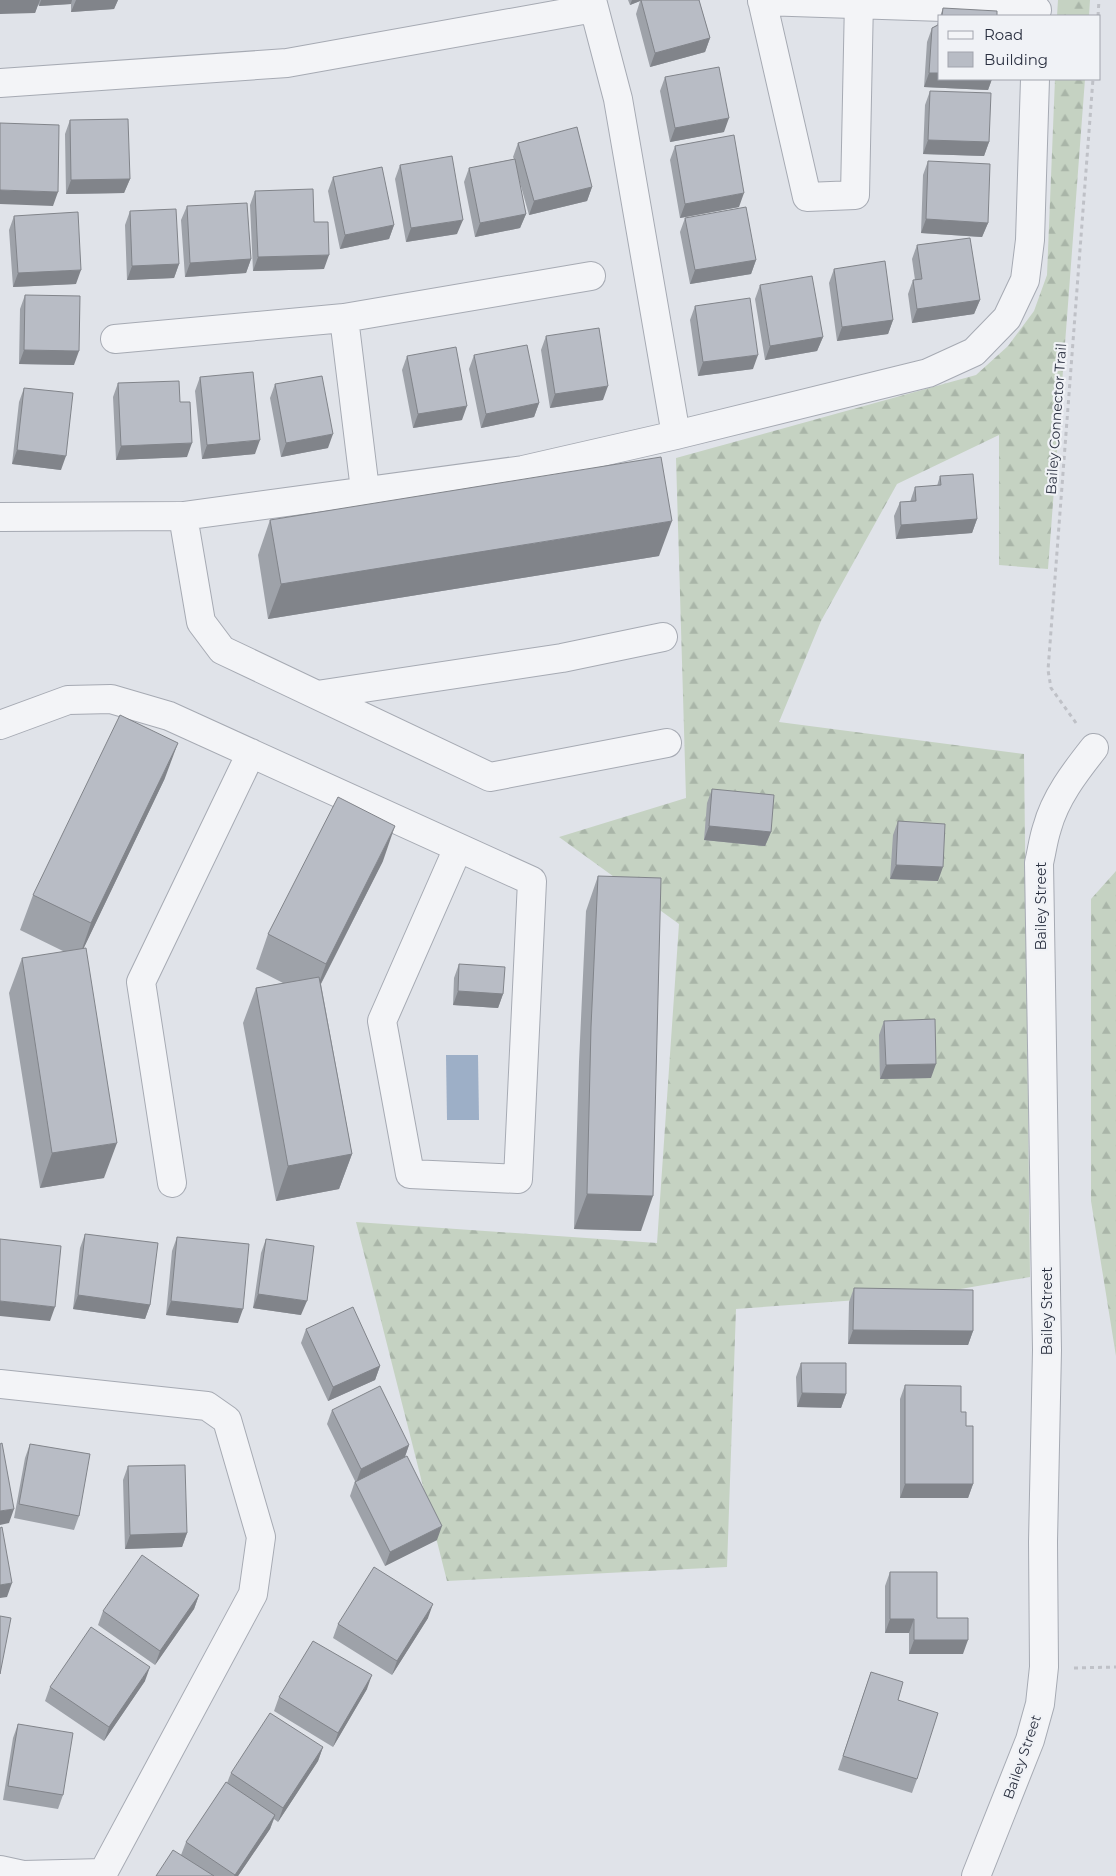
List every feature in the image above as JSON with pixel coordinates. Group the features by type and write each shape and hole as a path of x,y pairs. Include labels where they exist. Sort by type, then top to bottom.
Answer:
{"street":[{"path":"859,2 855,194 807,197 762,0 859,2 1037,9"},
{"path":"0,83 287,63 593,4 618,99 676,435"},
{"path":"0,517 183,516 523,470 676,435 928,373 974,352 1007,318 1025,280 1030,240 1035,80"},
{"path":"115,339 344,318 591,276"},
{"path":"344,318 365,490"},
{"path":"183,516 201,622 222,650 490,777 667,743"},
{"path":"317,695 562,658 663,637"},
{"path":"0,725 68,700 111,699 169,716 532,881 518,1179 410,1174 382,1021 458,848"},
{"name":"Bailey Street","path":"976,1876 1030,1740 1040,1704 1044,1666 1043,1542 1047,1350 1039,863 1047,827 1062,792 1094,748"},
{"path":"172,1183 141,982 251,753"},
{"path":"0,1384 207,1406 227,1420 261,1537 253,1594 103,1873 23,1874 0,1870"}],"path":[{"path":"1098,15 1099,0"},
{"name":"Bailey Connector Trail","path":"1093,80 1048,670 1051,688 1094,748"},
{"path":"1044,1666 1116,1667"}],"green space":[{"path":"1058,0 1090,0 1089,15 1057,15"},
{"path":"1055,80 1085,80 1048,569 999,565 999,435 897,484 821,621 779,722 1024,754 1030,1277 926,1295 736,1309 727,1567 447,1581 356,1222 657,1243 679,924 559,837 686,798 676,458 976,375 1008,346 1034,311 1047,275"},
{"path":"1116,871 1116,1356 1091,1201 1091,899"}],"water":[{"path":"446,1055 478,1055 479,1120 447,1120"}],"building":[{"path":"641,0 699,0 710,38 655,53"},
{"path":"943,8 997,11 997,15 942,15"},
{"path":"938,25 938,73 929,73 932,28"},
{"path":"719,67 729,118 675,128 665,77"},
{"path":"930,91 991,93 989,142 928,140"},
{"path":"128,119 130,179 71,180 70,120"},
{"path":"0,123 59,125 58,192 0,190"},
{"path":"577,127 592,187 534,201 518,143"},
{"path":"734,135 744,193 685,204 675,146"},
{"path":"452,156 463,220 411,228 400,165"},
{"path":"515,159 526,214 480,223 469,168"},
{"path":"928,161 990,164 988,223 926,219"},
{"path":"382,167 394,225 345,235 333,177"},
{"path":"313,189 314,222 328,222 329,255 258,257 255,191"},
{"path":"247,203 251,259 190,263 187,206"},
{"path":"746,207 756,260 695,270 685,218"},
{"path":"176,209 179,264 132,266 130,211"},
{"path":"78,212 81,270 18,273 14,216"},
{"path":"970,238 980,300 917,309 913,280 922,279 917,245"},
{"path":"885,261 893,320 842,327 834,269"},
{"path":"812,276 823,337 770,346 760,285"},
{"path":"25,295 80,296 79,351 24,350"},
{"path":"750,298 758,355 703,362 695,306"},
{"path":"599,328 608,386 555,394 546,336"},
{"path":"527,345 539,403 486,414 474,355"},
{"path":"456,347 467,406 418,414 407,356"},
{"path":"253,372 260,440 207,445 200,377"},
{"path":"322,376 333,434 286,443 275,384"},
{"path":"179,381 180,402 190,402 192,443 121,446 118,383"},
{"path":"24,388 73,393 66,456 17,450"},
{"path":"661,457 672,521 281,584 270,520"},
{"path":"973,474 977,519 901,525 900,502 916,501 915,487 941,485 940,476"},
{"path":"120,715 178,743 91,923 33,895"},
{"path":"712,789 774,795 771,832 709,826"},
{"path":"338,797 395,826 326,964 268,934"},
{"path":"898,821 945,824 943,867 896,865"},
{"path":"598,876 661,878 653,1196 587,1194 591,1027"},
{"path":"86,948 117,1143 52,1153 22,958"},
{"path":"459,964 505,967 503,994 458,991"},
{"path":"319,977 352,1154 288,1166 256,988"},
{"path":"935,1019 936,1064 886,1065 884,1021"},
{"path":"85,1234 158,1243 150,1305 78,1295"},
{"path":"177,1237 249,1244 243,1309 171,1301"},
{"path":"0,1239 61,1246 55,1307 0,1301"},
{"path":"266,1239 314,1246 307,1301 258,1294"},
{"path":"854,1288 973,1290 973,1331 853,1330"},
{"path":"353,1307 380,1366 333,1387 306,1329"},
{"path":"801,1363 846,1363 846,1394 802,1393"},
{"path":"905,1385 961,1386 961,1412 966,1412 966,1426 973,1426 973,1484 905,1484"},
{"path":"380,1386 409,1445 361,1469 332,1410"},
{"path":"2,1443 14,1509 0,1511 0,1444"},
{"path":"30,1444 90,1454 79,1516 19,1504"},
{"path":"407,1456 442,1526 390,1552 355,1482"},
{"path":"185,1465 187,1533 130,1535 128,1466"},
{"path":"2,1527 12,1583 0,1585 0,1528"},
{"path":"142,1555 199,1595 160,1651 103,1611"},
{"path":"374,1567 433,1604 397,1661 338,1624"},
{"path":"890,1572 937,1572 937,1618 968,1618 968,1640 914,1640 914,1619 890,1619"},
{"path":"0,1616 11,1618 0,1674"},
{"path":"91,1627 150,1667 109,1727 50,1687"},
{"path":"313,1641 372,1675 338,1733 279,1697"},
{"path":"871,1672 903,1682 898,1700 938,1713 917,1779 843,1756"},
{"path":"270,1713 323,1747 283,1808 231,1773"},
{"path":"18,1724 73,1733 63,1795 8,1786"},
{"path":"226,1782 275,1815 235,1875 186,1842"},
{"path":"173,1850 214,1876 156,1876"}]}
